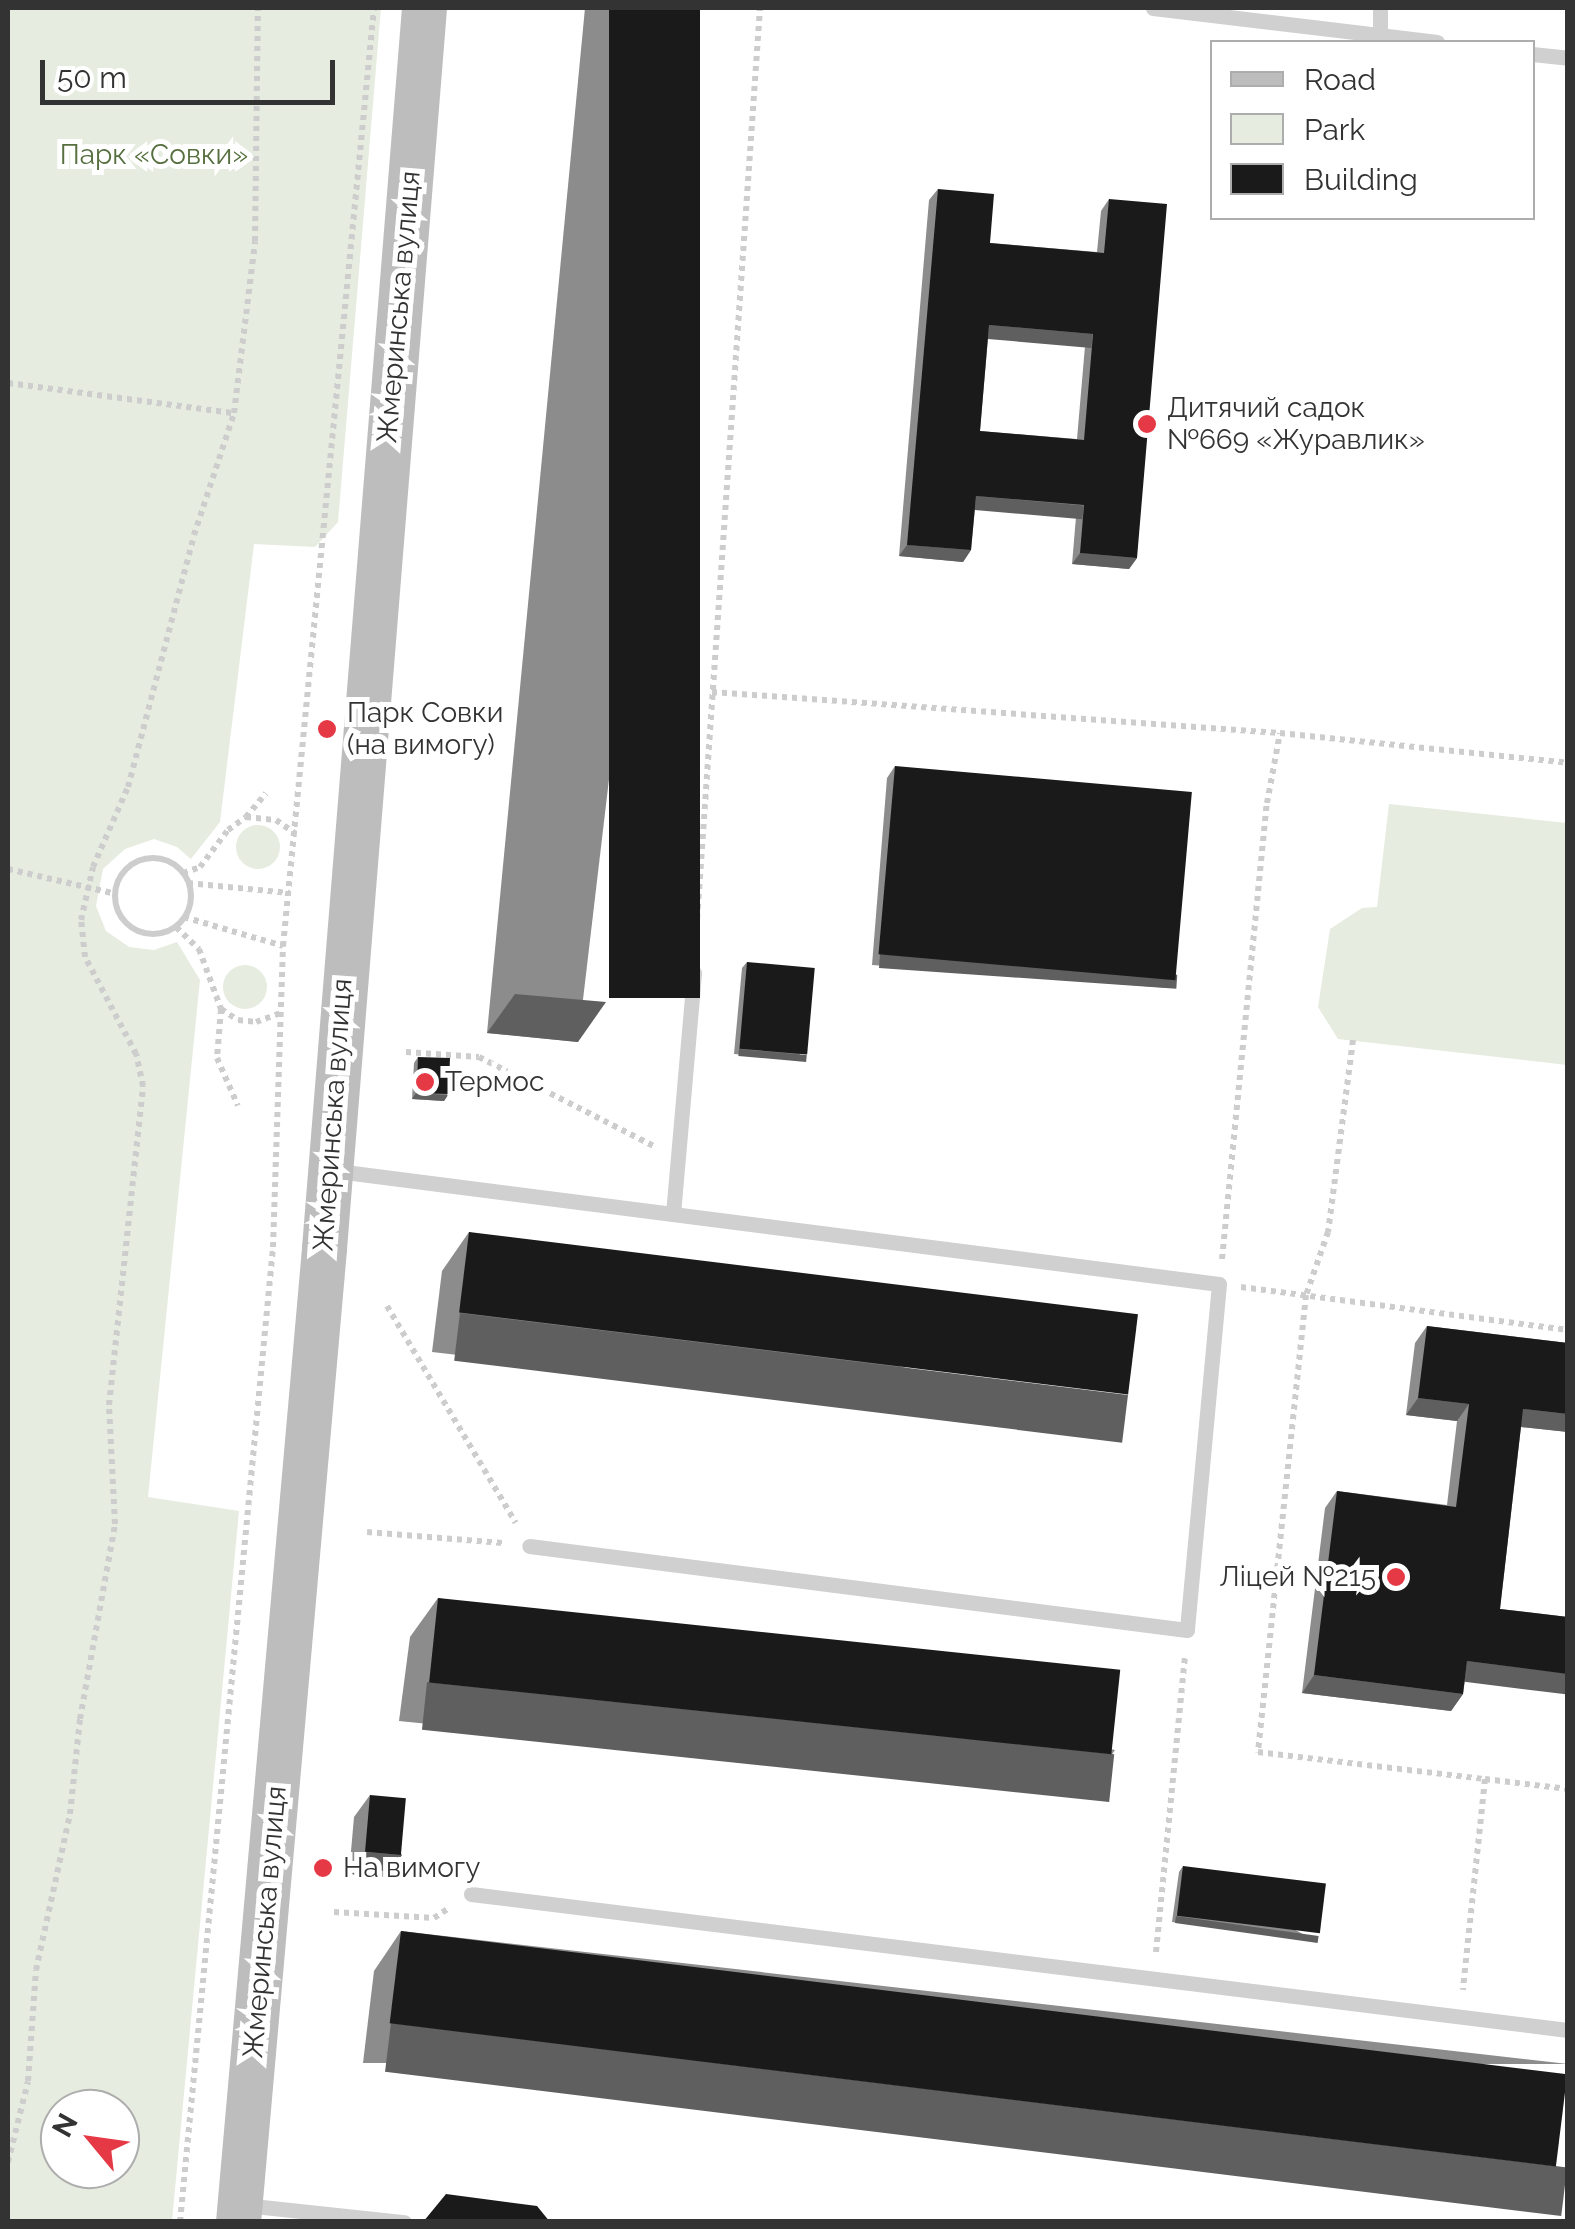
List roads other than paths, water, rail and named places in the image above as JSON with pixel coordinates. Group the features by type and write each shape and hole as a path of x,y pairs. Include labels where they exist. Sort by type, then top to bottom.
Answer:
{"main road":[{"name":"Жмеринська вулиця","path":"239,2213 424,8"}],"lane":[{"path":"1153,8 1209,11 1417,40"},
{"path":"1380,8 1380,36"},
{"path":"1535,54 1568,58"},
{"path":"673,1214 694,974"},
{"path":"328,1170 1219,1284 1188,1630 529,1546"},
{"path":"471,1894 1568,2030"},
{"path":"239,2213 404,2222"}],"place":[{"name":"Дитячий садок №669 «Журавлик»","path":"1147,424"},
{"name":"Парк Совки (на вимогу)","path":"327,729"},
{"name":"Термос","path":"425,1082"},
{"name":"Ліцей №215","path":"1396,1577"},
{"name":"На вимогу","path":"323,1868"}],"park label":[{"name":"Парк «Совки»","path":"154,155"}]}
